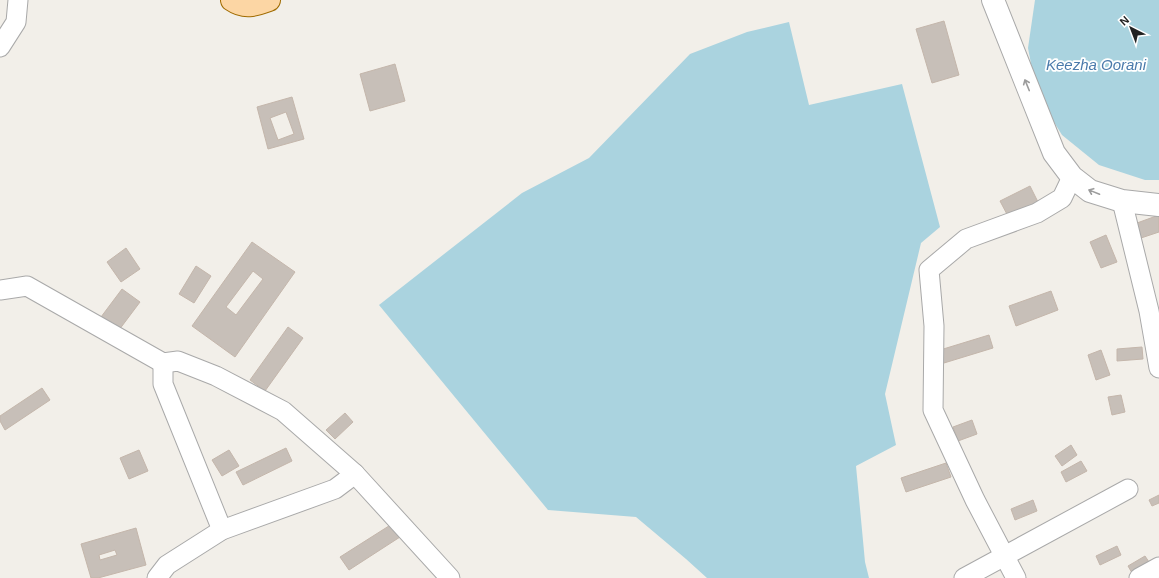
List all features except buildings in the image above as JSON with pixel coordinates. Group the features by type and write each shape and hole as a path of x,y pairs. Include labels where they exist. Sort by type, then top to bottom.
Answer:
{"main road":[{"path":"232,0 238,4 253,6 269,0"}],"street":[{"path":"0,47 16,22 18,0"},
{"path":"993,0 1054,153 1072,177 1090,191 1122,201 1159,204"},
{"path":"1016,578 975,500 932,410 934,326 929,270 966,239 1037,213 1062,198 1072,177"},
{"path":"1122,201 1149,311 1159,368"},
{"path":"0,290 27,286 163,363 178,362 216,376 283,410 355,474 450,578"},
{"path":"163,363 163,384 222,530"},
{"path":"157,578 167,565 222,530 335,489 355,474"},
{"path":"964,578 1128,489"},
{"path":"1139,578 1159,567"}],"water":[{"name":"Keezha Oorani","path":"1035,0 1159,0 1159,180 1145,180 1099,165 1062,135 1037,95 1028,48"},
{"path":"789,22 809,105 902,84 940,227 921,243 885,394 896,445 856,466 865,562 869,578 707,578 636,517 548,510 379,305 522,193 589,158 690,54 747,32"}]}
